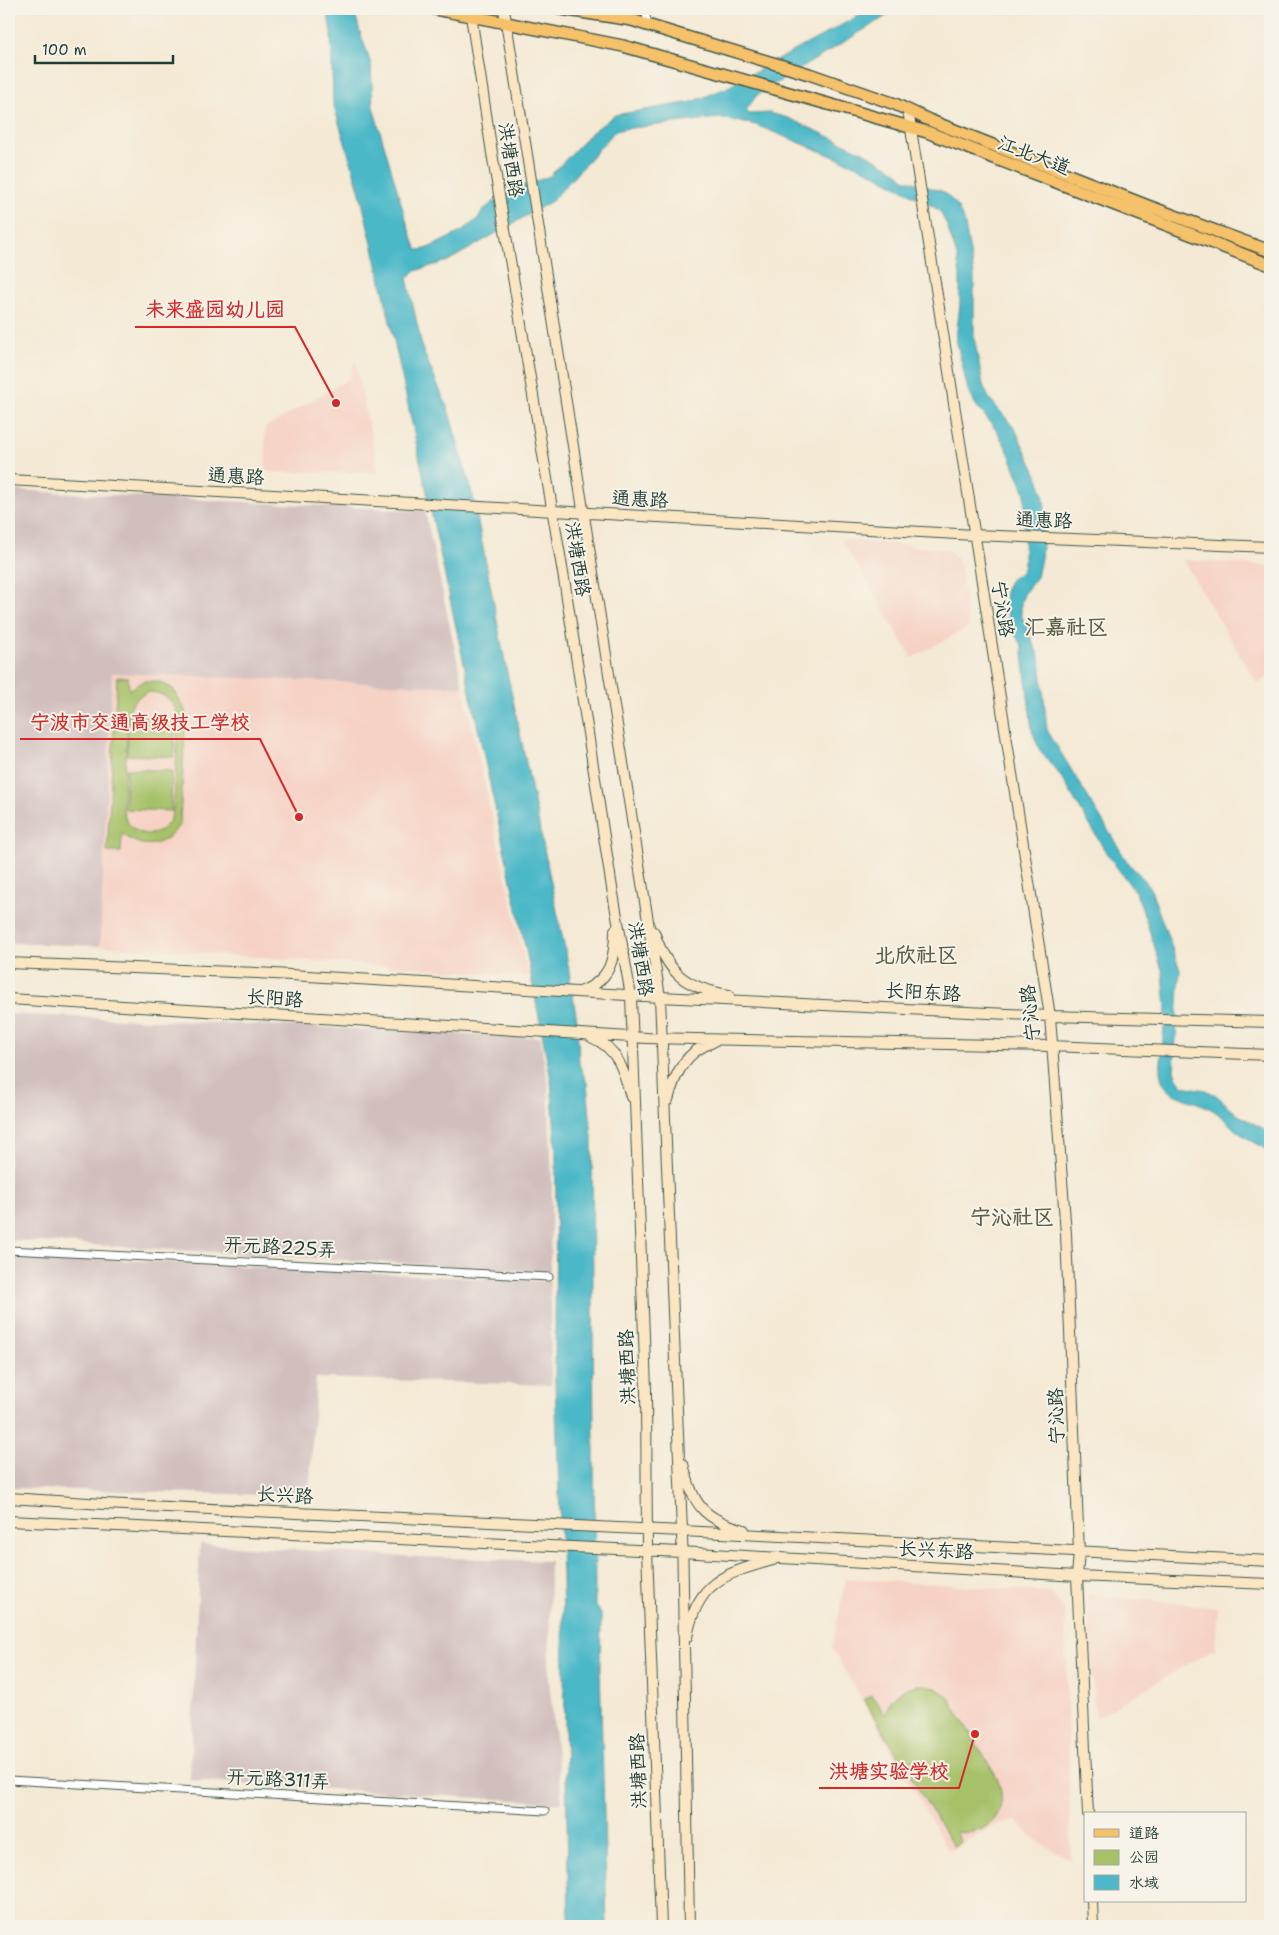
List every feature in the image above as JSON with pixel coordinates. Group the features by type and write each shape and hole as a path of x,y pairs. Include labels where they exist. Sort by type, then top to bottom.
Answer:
{"main road":[{"path":"435,9 472,12 505,23"},
{"name":"洪塘西路","path":"504,9 660,997 682,1531 683,1662 690,1926"},
{"path":"561,9 632,20 647,25"},
{"name":"洪塘西路","path":"472,12 499,195 553,512 631,996 646,1389 647,1529 661,1926"},
{"name":"江北大道","path":"505,23 623,46 927,132 1270,266"},
{"name":"江北大道","path":"647,25 810,74 908,110 1148,206 1270,251"},
{"name":"宁沁路","path":"908,110 1050,1016 1066,1234 1088,1812"},
{"name":"通惠路","path":"9,480 974,535 1270,547"},
{"path":"645,903 663,954 676,973 684,980 713,992 769,1003"},
{"path":"577,992 600,980 612,963 615,906"},
{"name":"长阳路","path":"9,963 257,973 577,992"},
{"name":"长阳东路","path":"577,992 1050,1016 1270,1022"},
{"name":"长阳路","path":"9,998 583,1034"},
{"path":"583,1034 663,1039 1051,1046 1270,1055"},
{"path":"583,1034 603,1042 618,1059 636,1117"},
{"path":"665,1116 677,1071 688,1057 698,1049 720,1040"},
{"path":"678,1441 688,1482 696,1504 709,1516 725,1524 763,1535"},
{"name":"长兴路","path":"9,1498 114,1505 600,1527"},
{"name":"长兴路","path":"9,1521 600,1548"},
{"name":"长兴东路","path":"600,1527 1270,1561"},
{"name":"长兴东路","path":"600,1548 1078,1576 1270,1584"},
{"path":"683,1662 690,1618 697,1603 709,1587 728,1574 780,1558"},
{"path":"1092,1902 1093,1926"}],"street":[{"path":"646,9 647,25"},
{"name":"开元路225弄","path":"9,1250 549,1277"},
{"name":"开元路311弄","path":"9,1780 545,1811"}],"shaded area":[{"path":"355,360 379,473 266,472 265,428 350,378"},
{"path":"9,490 425,511 463,687 112,673 100,946 9,943"},
{"path":"841,539 949,550 960,564 969,627 912,658"},
{"path":"1183,560 1270,566 1270,676 1257,683"},
{"path":"112,673 463,687 528,976 100,946"},
{"path":"9,1014 540,1037 548,1083 552,1180 550,1272 9,1240"},
{"path":"9,1254 550,1282 551,1385 316,1378 309,1496 9,1488"},
{"path":"200,1544 418,1557 550,1561 549,1680 562,1803 190,1780"},
{"path":"846,1578 1051,1592 1065,1611 1071,1860 1037,1841 1016,1821 1000,1823 954,1849 948,1850 832,1648"},
{"path":"1087,1594 1218,1607 1215,1648 1095,1719"}],"green space":[{"path":"117,677 128,677 129,690 143,681 158,681 173,689 186,714 180,823 168,837 154,844 138,843 122,833 121,852 107,852","holes":["150,692 168,699 174,706 178,716 177,754 174,802 170,820 157,832 150,834 136,830 130,825 123,810 128,714 131,706 139,697"]},
{"path":"129,716 175,718 174,757 127,755"},
{"path":"127,769 172,771 171,811 125,809"},
{"path":"916,1685 934,1687 948,1696 997,1778 1001,1790 999,1811 988,1826 979,1831 968,1833 956,1832 961,1842 953,1846 864,1700 872,1695 885,1715 892,1699 905,1689"}],"water":[{"path":"327,9 354,9 371,64 373,107 409,230 417,250 426,249 461,232 479,218 483,210 507,192 550,176 591,133 615,115 692,102 726,88 871,9 898,9 757,95 746,110 749,114 770,113 788,118 863,152 896,171 904,179 944,192 955,203 964,220 974,274 974,337 983,385 989,398 1015,429 1037,475 1043,493 1045,509 1041,558 1037,577 1025,592 1021,602 1021,614 1040,659 1047,730 1128,863 1144,879 1151,890 1180,970 1174,1070 1177,1078 1183,1086 1205,1090 1216,1095 1238,1115 1270,1132 1270,1153 1237,1131 1211,1109 1172,1093 1162,1081 1160,1072 1166,1008 1163,973 1145,917 1136,893 1107,854 1060,775 1039,749 1032,730 1022,646 1013,631 1007,614 1005,592 1010,580 1021,572 1024,566 1025,493 1008,451 997,431 976,405 968,390 956,339 960,304 960,276 957,256 946,223 939,210 869,171 756,125 719,118 623,129 614,132 552,201 448,261 415,271 407,278 423,351 448,409 473,496 504,657 567,959 577,1021 579,1064 587,1083 592,1138 595,1605 601,1614 600,1667 607,1926 569,1926 562,1574 555,1381 556,1150 551,1080 527,955 384,294 359,189 333,103 331,32"}],"place":[{"name":"未来盛园幼儿园","path":"336,403"},
{"name":"宁波市交通高级技工学校","path":"299,817"},
{"name":"洪塘实验学校","path":"975,1734"}],"district":[{"name":"汇嘉社区","path":"1066,627"},
{"name":"北欣社区","path":"916,955"},
{"name":"宁沁社区","path":"1012,1217"}]}
